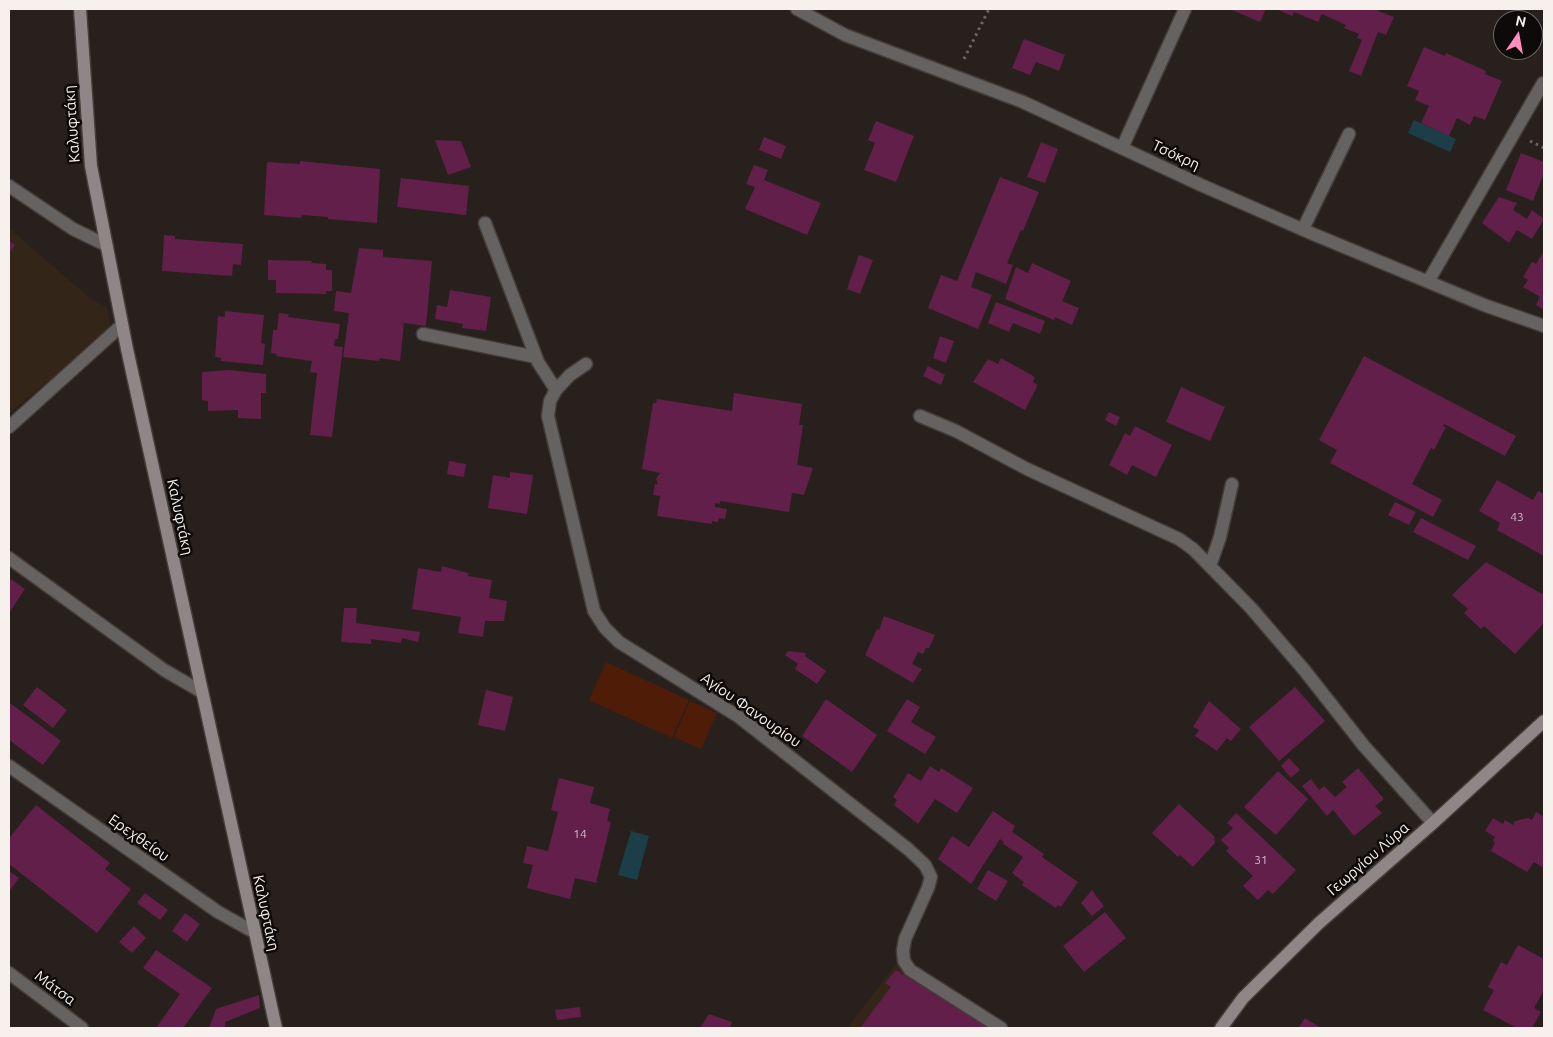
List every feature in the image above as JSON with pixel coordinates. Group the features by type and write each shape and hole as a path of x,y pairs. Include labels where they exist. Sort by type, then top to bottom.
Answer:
{"main road":[{"name":"Καλυφτάκη","path":"80,9 91,166 106,245 276,1028"},
{"name":"Γεωργίου Λύρα","path":"1220,1028 1243,998 1283,957 1544,721"}],"street":[{"name":"Τσόκρη","path":"797,9 845,35 954,78 1023,102 1303,229 1484,304 1544,326"},
{"path":"1122,148 1185,9"},
{"path":"1429,280 1543,83"},
{"path":"1303,229 1349,134"},
{"path":"9,186 73,229 106,245"},
{"path":"486,223 536,357 556,390"},
{"path":"9,427 122,325"},
{"path":"423,334 536,357"},
{"name":"Αγίου Φανουρίου","path":"586,364 570,375 556,390 550,402 548,416 594,611 605,628 619,642 739,717 908,849 925,865 931,877 902,951 904,961 910,970 1001,1028"},
{"path":"920,416 956,431 1027,470 1179,539 1210,566 1251,608 1305,671 1364,746 1433,823"},
{"path":"1210,566 1220,537 1232,484"},
{"path":"9,558 164,670 202,692"},
{"name":"Ερεχθείου","path":"9,766 218,912 254,932"},
{"name":"Μάτσα","path":"9,973 82,1028"}],"path":[{"path":"954,78 989,9"}],"shaded area":[{"path":"9,228 91,299 107,307 111,330 9,413"},
{"path":"606,662 689,700 672,738 589,700"},
{"path":"690,701 717,713 701,749 674,737"},
{"path":"896,964 994,1028 847,1028"}],"water":[{"path":"1414,120 1456,139 1450,152 1408,133"},
{"path":"631,831 649,836 637,880 618,875"}],"building":[{"path":"1230,9 1266,9 1260,22"},
{"path":"1276,9 1373,9 1394,17 1386,35 1378,32 1361,76 1349,71 1362,40 1357,38 1359,34 1344,28 1346,25 1322,14 1318,22 1294,12 1292,16"},
{"path":"1024,39 1065,55 1059,71 1036,62 1030,75 1012,68"},
{"path":"1424,47 1445,56 1446,53 1486,71 1485,74 1502,81 1485,120 1474,116 1470,125 1457,118 1449,136 1421,123 1429,106 1415,100 1419,91 1407,86"},
{"path":"876,121 914,136 896,182 864,170 875,143 868,140"},
{"path":"764,137 786,146 781,159 759,150"},
{"path":"435,140 461,141 471,167 448,175"},
{"path":"1041,142 1058,149 1045,183 1027,177"},
{"path":"1521,153 1544,162 1544,173 1533,201 1506,190"},
{"path":"300,161 380,169 377,223 302,215 301,218 264,215 267,162 300,164"},
{"path":"754,165 768,170 764,180 821,203 807,235 745,209 755,187 746,184"},
{"path":"1000,177 1039,192 1007,263 1013,265 1006,284 976,272 971,287 992,295 978,329 928,308 941,275 957,281"},
{"path":"401,178 469,186 466,215 397,207"},
{"path":"1499,197 1517,203 1513,210 1527,219 1532,210 1544,219 1532,239 1517,230 1509,243 1482,223"},
{"path":"164,235 175,236 175,239 243,244 241,265 233,264 232,276 162,271"},
{"path":"9,241 15,245 9,253"},
{"path":"359,248 383,250 383,257 432,261 426,326 404,323 400,361 380,358 379,361 343,357 349,313 334,311 336,291 351,293"},
{"path":"1544,251 1544,310 1536,305 1540,297 1523,287 1528,280 1523,277 1532,262 1536,264"},
{"path":"859,255 873,260 860,294 847,289"},
{"path":"268,260 312,261 311,263 326,264 326,270 332,270 332,291 326,291 326,294 276,293 276,280 268,280"},
{"path":"1032,263 1071,281 1062,301 1079,308 1072,325 1055,317 1054,320 1005,299 1016,267 1028,273"},
{"path":"450,290 491,297 486,331 462,328 463,324 435,319 437,305 447,307"},
{"path":"996,302 1045,321 1040,334 1013,323 1009,332 988,323"},
{"path":"225,311 264,315 261,343 265,344 263,365 221,361 221,358 215,357 218,316 225,317"},
{"path":"279,313 289,314 288,317 340,324 338,339 335,339 334,346 343,347 332,437 310,435 317,373 310,372 312,361 276,356 277,354 271,353 273,330 277,330"},
{"path":"940,336 954,341 946,363 933,358"},
{"path":"1364,356 1516,436 1505,456 1444,424 1443,426 1446,427 1434,450 1431,448 1412,484 1442,500 1433,517 1330,463 1337,450 1319,440"},
{"path":"1001,358 1035,377 1033,382 1038,385 1025,410 973,382 988,359 998,364"},
{"path":"928,366 945,375 941,385 923,376"},
{"path":"229,370 266,374 266,393 261,393 261,419 238,418 238,410 208,411 208,401 202,400 202,372"},
{"path":"1181,387 1225,407 1210,441 1166,422"},
{"path":"734,393 802,404 799,425 803,425 797,465 813,468 804,495 792,493 789,512 720,501 720,504 715,503 715,507 727,509 725,519 719,518 718,522 712,521 712,524 657,516 660,496 653,495 655,484 658,485 656,479 660,473 642,469 653,403 656,403 657,399 732,411"},
{"path":"1109,412 1120,417 1116,426 1105,420"},
{"path":"1135,426 1172,445 1156,477 1132,465 1127,475 1109,465 1125,433 1130,436"},
{"path":"449,461 466,464 464,477 447,474"},
{"path":"510,472 533,475 527,514 488,508 493,475 510,478"},
{"path":"1497,480 1533,500 1538,491 1544,494 1544,556 1497,530 1500,523 1479,511"},
{"path":"1395,502 1416,512 1409,525 1388,515"},
{"path":"1421,518 1476,546 1468,560 1413,532"},
{"path":"1486,562 1544,595 1544,623 1515,654 1484,626 1481,629 1464,613 1468,609 1452,595"},
{"path":"442,566 468,573 468,576 492,580 489,598 507,601 504,621 485,621 483,637 458,633 461,617 412,609 418,568 441,572"},
{"path":"11,579 25,589 9,613 9,583"},
{"path":"344,608 357,608 356,623 420,632 418,642 402,638 401,643 371,639 371,644 341,642"},
{"path":"884,616 935,635 929,648 926,648 923,654 918,652 912,664 922,669 913,683 865,655 877,629 879,630"},
{"path":"788,651 806,653 805,656 826,671 817,684 795,669 798,664 785,655"},
{"path":"37,687 67,710 53,728 23,705"},
{"path":"1295,687 1325,721 1279,761 1249,727"},
{"path":"486,690 513,697 505,731 478,725"},
{"path":"826,699 877,735 852,772 802,736"},
{"path":"907,699 920,707 911,722 936,737 925,754 887,731"},
{"path":"1209,701 1241,729 1231,741 1227,738 1217,751 1195,736 1199,730 1193,727"},
{"path":"10,703 61,741 43,765 9,740"},
{"path":"1289,758 1300,770 1291,778 1281,766"},
{"path":"930,766 939,772 941,768 973,788 957,813 935,799 918,824 894,805 897,800 893,797 908,773 921,781"},
{"path":"1358,768 1384,799 1375,806 1382,813 1354,836 1333,810 1327,816 1302,786 1311,779 1319,790 1324,786 1335,797 1347,787 1342,782"},
{"path":"1278,771 1308,799 1276,835 1244,807"},
{"path":"559,778 594,787 590,803 610,809 607,821 611,822 596,883 575,878 570,899 527,888 533,865 523,863 527,846 548,851 558,812 551,810"},
{"path":"1179,804 1214,836 1215,843 1193,867 1180,855 1178,857 1152,833"},
{"path":"36,805 110,863 105,869 131,889 97,933 9,864 9,838"},
{"path":"993,811 1015,826 1012,832 1044,854 1042,857 1078,882 1061,907 1058,905 1056,908 1022,885 1024,882 1012,873 1023,857 1003,844 1004,842 1000,839 971,884 938,859 952,836 969,847"},
{"path":"1536,812 1544,817 1544,868 1534,862 1527,872 1491,851 1495,843 1493,841 1495,837 1485,831 1493,818 1503,824 1505,820 1513,825 1515,821 1528,818 1532,820"},
{"path":"1236,813 1296,870 1273,894 1268,890 1258,900 1243,886 1253,876 1226,851 1229,848 1221,840 1233,828 1227,823"},
{"path":"988,870 1008,881 996,901 977,889"},
{"path":"9,871 19,878 9,892"},
{"path":"1092,890 1104,906 1092,916 1081,903"},
{"path":"145,893 168,910 160,920 137,903"},
{"path":"1105,912 1126,938 1084,972 1063,946"},
{"path":"185,913 200,924 187,942 172,931"},
{"path":"134,926 146,938 132,953 119,942"},
{"path":"1518,945 1544,959 1544,990 1534,1008 1541,1012 1532,1028 1517,1028 1483,1010 1494,990 1488,987 1501,962 1507,965"},
{"path":"156,950 212,988 183,1028 156,1028 180,994 143,968"},
{"path":"896,970 988,1028 860,1028 891,987 885,983"},
{"path":"259,995 260,1008 225,1022 225,1028 209,1028 216,1009"},
{"path":"580,1007 581,1017 557,1020 555,1010"},
{"path":"709,1014 732,1022 730,1028 700,1028"},
{"path":"1305,1018 1321,1028 1298,1028"}]}
